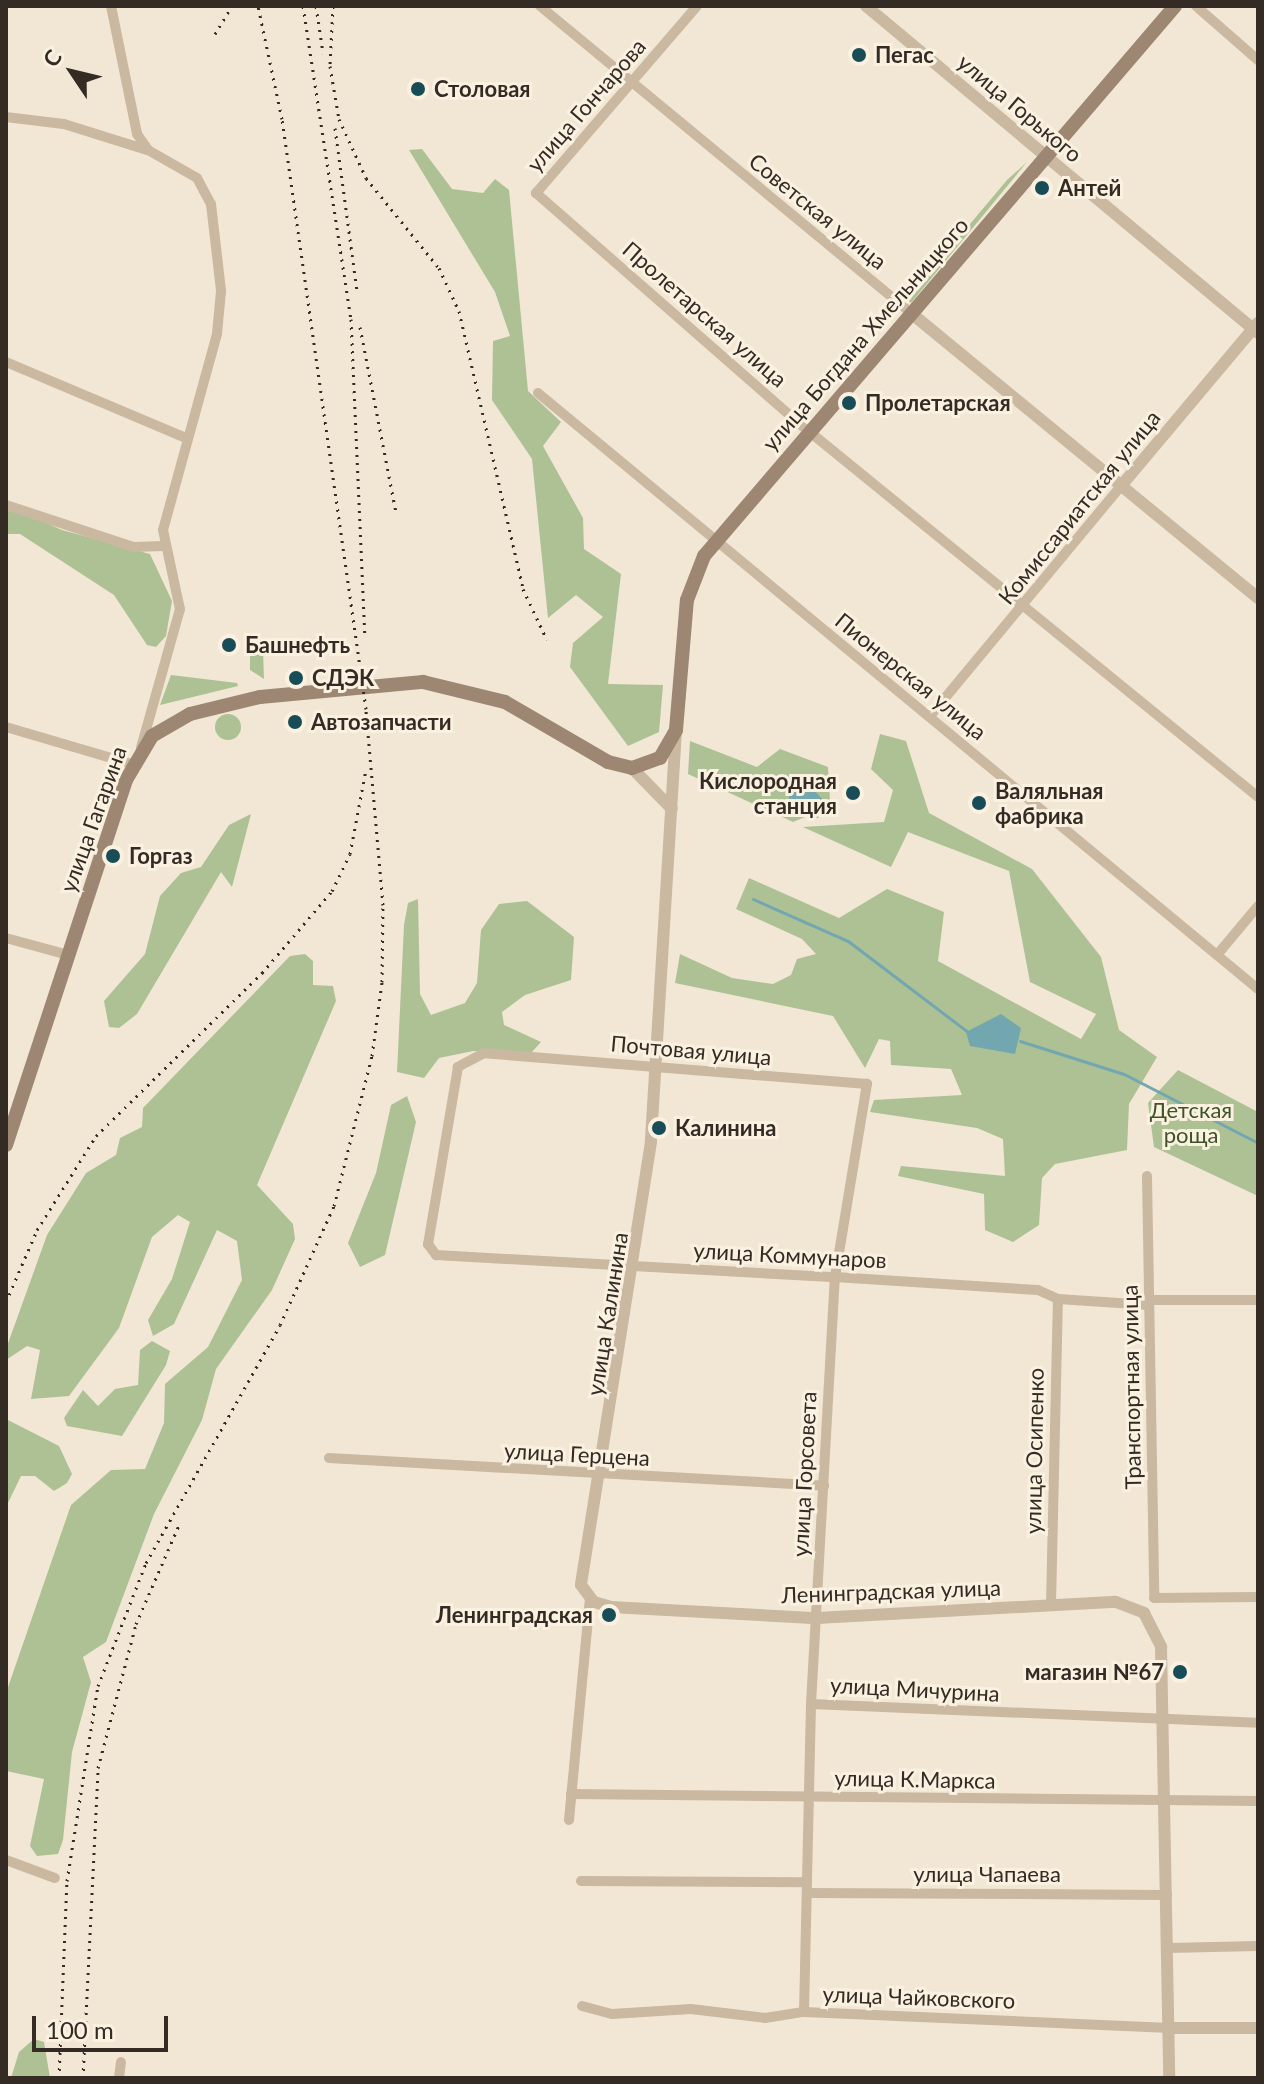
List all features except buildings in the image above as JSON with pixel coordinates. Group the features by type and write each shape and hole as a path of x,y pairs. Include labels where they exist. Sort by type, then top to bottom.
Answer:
{"main road":[{"name":"улица Богдана Хмельницкого","path":"676,730 691,580 715,542 1175,6"},
{"name":"улица Гагарина","path":"6,1145 132,764 141,748 190,714 260,697 423,682 480,691 632,768"},
{"path":"632,768 660,758 676,730"}],"street":[{"path":"111,6 137,134 148,150"},
{"name":"Советская улица","path":"540,6 1258,598"},
{"name":"улица Гончарова","path":"536,193 697,6"},
{"name":"улица Горького","path":"866,6 1256,328"},
{"path":"1196,6 1258,60"},
{"path":"6,117 64,124 180,162 211,204 221,312 186,438 163,546 179,623 141,748"},
{"name":"Пролетарская улица","path":"536,193 810,432 1258,797"},
{"name":"Комиссариатская улица","path":"930,716 1256,328"},
{"path":"6,362 186,438"},
{"name":"Пионерская улица","path":"538,393 1258,989"},
{"path":"6,505 134,547 163,546"},
{"path":"6,727 132,764"},
{"name":"улица Калинина","path":"569,1820 590,1599 579,1574 602,1477 636,1267 657,1070 676,730"},
{"path":"632,768 672,809"},
{"path":"1217,955 1258,906"},
{"path":"6,938 68,955"},
{"name":"Почтовая улица","path":"429,1249 452,1086 465,1059 484,1053 587,1058 657,1070 867,1084"},
{"name":"улица Горсовета","path":"804,2012 811,1704 835,1277 867,1084"},
{"name":"Транспортная улица","path":"1147,1176 1154,1598"},
{"name":"улица Коммунаров","path":"429,1249 636,1267 1038,1290 1058,1299 1149,1303 1258,1300"},
{"name":"улица Осипенко","path":"1051,1604 1058,1299"},
{"name":"улица Герцена","path":"329,1458 602,1477 824,1486"},
{"path":"1169,2078 1161,1647 1144,1613 1154,1598 1258,1597"},
{"name":"Ленинградская улица","path":"590,1599 611,1607 817,1618 1116,1602 1144,1613"},
{"name":"улица Мичурина","path":"811,1704 1163,1722 1258,1723"},
{"name":"улица К.Маркса","path":"571,1794 1166,1804 1258,1801"},
{"path":"6,1860 55,1878"},
{"name":"улица Чапаева","path":"581,1881 1167,1895"},
{"path":"1168,1948 1258,1946"},
{"name":"улица Чайковского","path":"582,2006 612,2014 804,2012 1170,2028 1258,2028"},
{"path":"119,2078 121,2062"}],"green space":[{"path":"422,149 452,189 483,193 495,179 509,190 528,391 561,422 543,446 583,518 584,549 621,574 608,684 663,685 659,732 628,746 570,667 573,643 603,617 576,595 548,618 532,459 492,400 493,341 510,336 495,292 409,150"},
{"path":"1027,162 911,303 907,299 1007,180"},
{"path":"6,505 62,530 150,554 172,601 166,636 156,647 147,645 114,595 20,534 6,534"},
{"path":"258,640 263,650 264,679 250,670 250,643"},
{"path":"171,675 237,683 238,686 160,705"},
{"path":"228,714 237,718 241,727 237,736 228,740 219,736 215,727 219,718"},
{"path":"880,734 906,741 929,813 1032,869 1101,957 1119,1030 1157,1057 1129,1104 1127,1150 1055,1164 1042,1178 1039,1225 1013,1242 985,1230 984,1194 898,1176 901,1166 1005,1176 1003,1139 977,1128 870,1112 874,1100 962,1095 951,1069 891,1065 890,1041 879,1039 865,1068 833,1016 675,983 680,954 732,978 773,984 791,975 797,959 816,954 802,939 736,909 749,878 839,918 887,889 944,912 938,961 1081,1039 1096,1014 1030,982 1009,871 908,832 891,867 803,827 884,822 893,790 871,769"},
{"path":"690,741 757,767 780,749 828,767 830,800 825,809 814,791 789,805 805,817 793,822 688,774"},
{"path":"251,814 232,887 221,872 137,1014 119,1028 109,1027 104,1001 145,954 160,896 181,873 201,867 229,825"},
{"path":"418,899 420,994 431,1015 465,1003 477,983 481,930 499,904 527,901 574,937 571,980 525,995 502,1012 504,1025 541,1042 531,1053 473,1051 439,1058 424,1078 397,1072 404,925 408,903"},
{"path":"305,954 313,961 313,985 333,986 336,1001 257,1185 293,1224 295,1239 272,1290 216,1369 202,1420 154,1514 106,1642 83,1657 91,1682 72,1752 63,1840 58,1854 37,1856 30,1846 44,1779 6,1771 6,1693 71,1505 111,1470 145,1469 164,1423 165,1384 208,1347 242,1280 237,1241 217,1230 174,1324 153,1336 148,1320 172,1279 190,1222 178,1215 152,1237 119,1328 69,1396 31,1399 40,1350 27,1346 6,1360 6,1349 47,1235 86,1173 116,1155 120,1138 142,1127 143,1108 290,956"},
{"name":"Детская роща","path":"1178,1070 1258,1112 1258,1196 1154,1147 1148,1103"},
{"path":"407,1096 416,1122 385,1255 360,1267 348,1243 376,1173 391,1105"},
{"path":"152,1341 170,1351 166,1365 122,1436 67,1426 64,1418 83,1390 98,1406 115,1389 138,1385 140,1350"},
{"path":"6,1419 59,1446 72,1474 67,1483 54,1491 35,1476 21,1476 6,1507"},
{"path":"34,2039 44,2042 50,2078 11,2078 19,2052"}],"water":[{"path":"802,777 824,801 818,818 789,805 789,784"},
{"path":"1001,1014 1021,1028 1015,1054 970,1046 966,1032"}],"waterway":[{"path":"753,899 848,941 969,1033"},
{"path":"1020,1041 1124,1074 1258,1143"}],"railway":[{"path":"215,34 232,6"},
{"path":"59,2078 67,1881 98,1686 146,1563 280,1325 334,1206 372,1056 382,982 383,905 366,709 282,119 258,6"},
{"path":"303,6 351,319 365,635"},
{"path":"316,6 323,53"},
{"path":"333,6 330,66 339,119 366,178 439,268 459,311 523,589 547,640"},
{"path":"335,128 357,291"},
{"path":"360,327 396,513"},
{"path":"6,1302 37,1230 96,1136 262,973 332,891 350,854 366,769"},
{"path":"83,2078 98,1768 136,1624 179,1525"}],"place":[{"name":"Пегас","path":"859,55"},
{"name":"Столовая","path":"418,89"},
{"name":"Антей","path":"1042,188"},
{"name":"Пролетарская","path":"849,403"},
{"name":"Башнефть","path":"229,645"},
{"name":"СДЭК","path":"296,678"},
{"name":"Автозапчасти","path":"295,722"},
{"name":"Кислородная станция","path":"853,793"},
{"name":"Валяльная фабрика","path":"979,803"},
{"name":"Горгаз","path":"113,856"},
{"name":"Калинина","path":"659,1128"},
{"name":"Ленинградская","path":"609,1615"},
{"name":"магазин №67","path":"1180,1672"}]}
